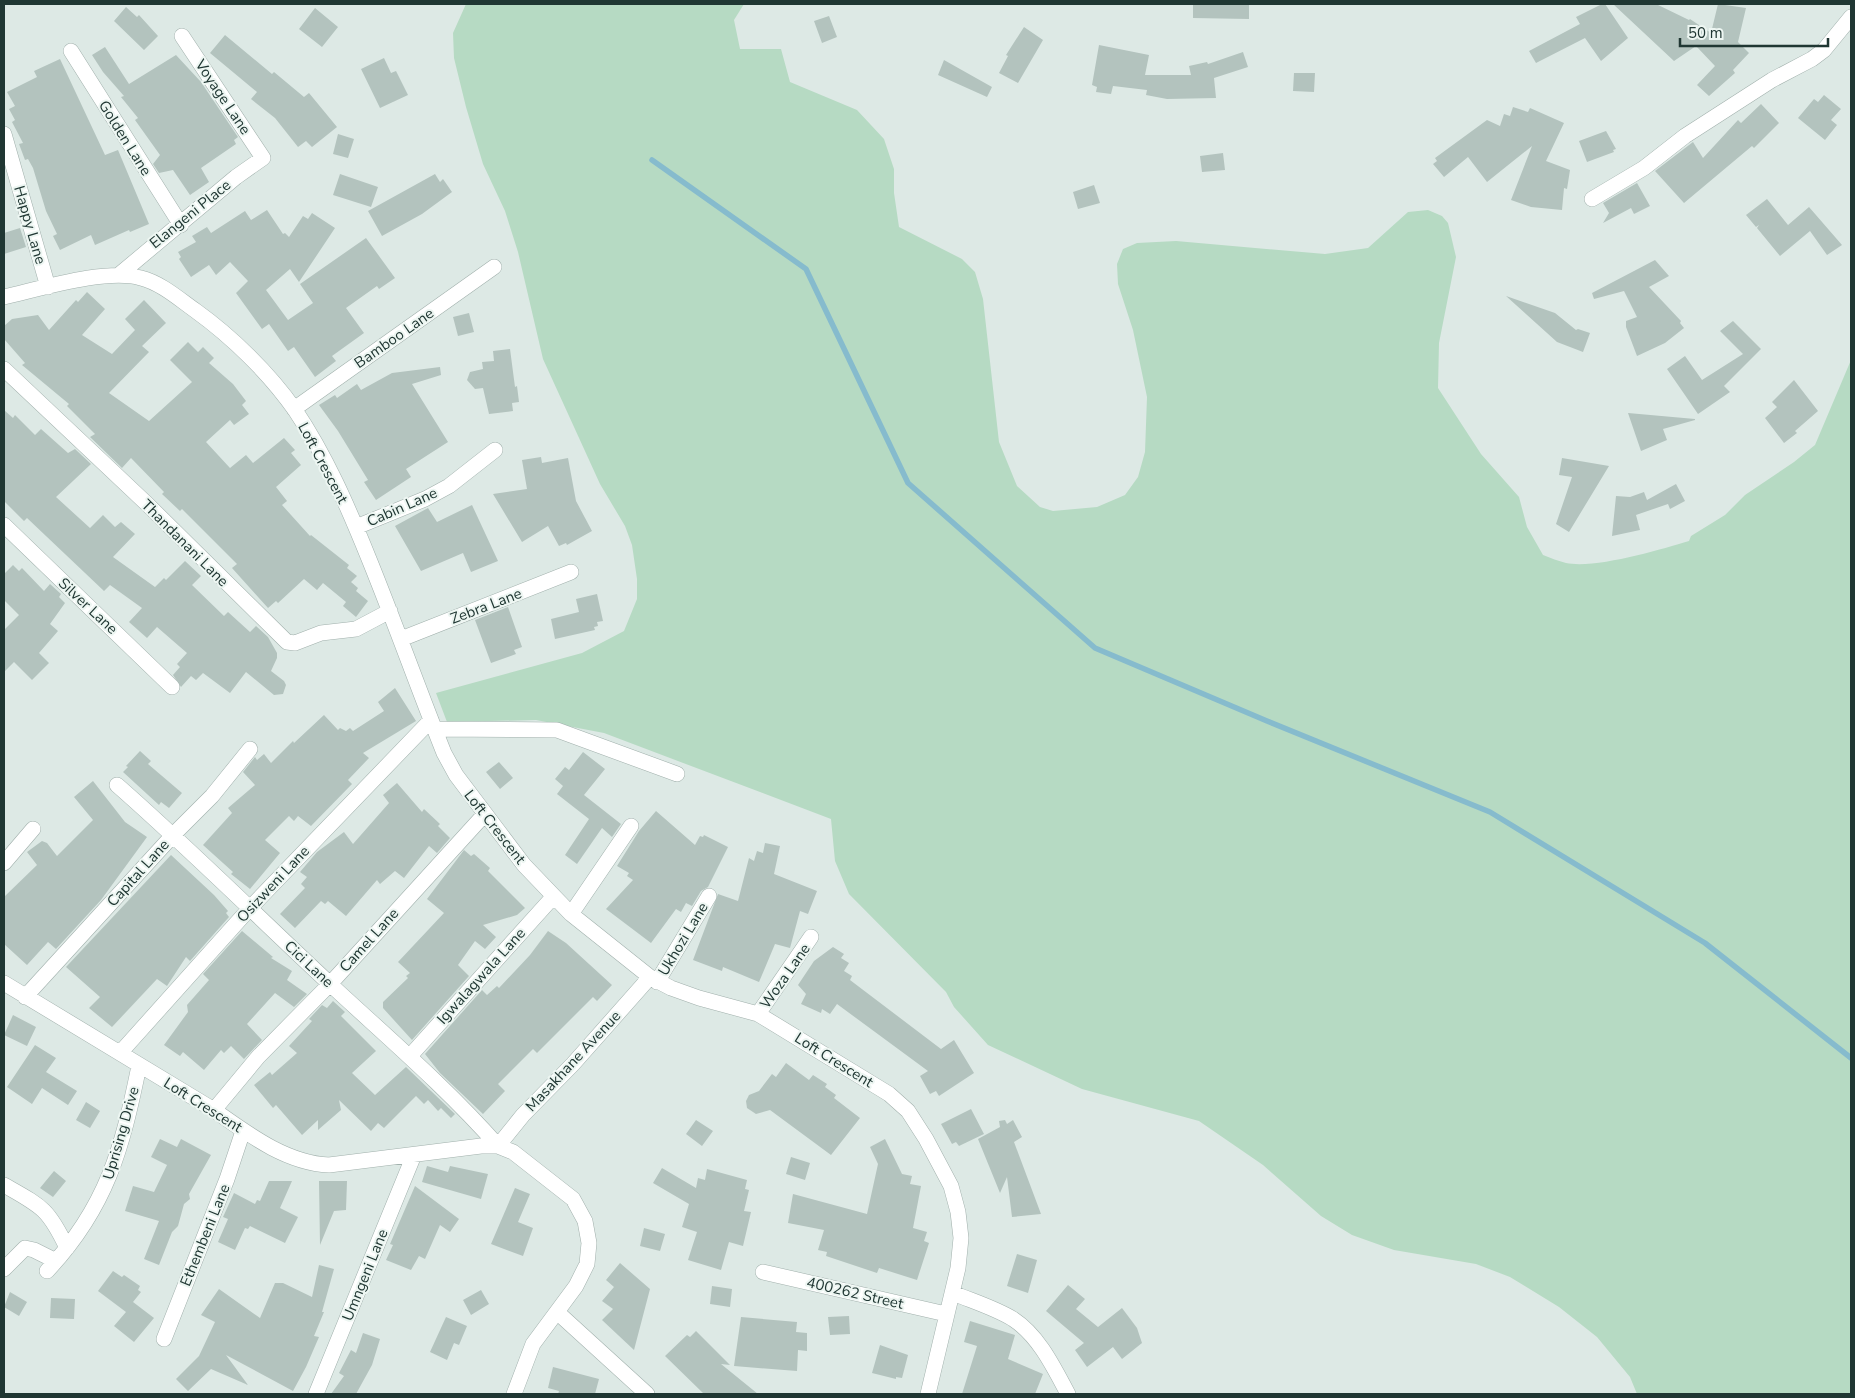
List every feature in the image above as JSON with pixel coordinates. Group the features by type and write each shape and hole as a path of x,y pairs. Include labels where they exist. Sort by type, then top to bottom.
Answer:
{"street":[{"path":"1592,199 1644,168 1685,136 1772,80 1812,59 1824,50 1851,17"},
{"name":"Voyage Lane","path":"182,36 263,158"},
{"name":"Golden Lane","path":"71,51 181,225"},
{"name":"Happy Lane","path":"4,134 48,287"},
{"name":"Elangeni Place","path":"120,274 145,251 181,225 236,177 263,158"},
{"name":"Bamboo Lane","path":"294,409 494,267"},
{"name":"Loft Crescent","path":"4,297 120,274 153,283 211,322 259,368 294,409 321,452 356,526 433,725 456,775 484,815 524,865 572,914 654,980 699,998 758,1014 889,1094 908,1111 926,1139 951,1186 958,1212 961,1238 953,1292 946,1314 928,1394"},
{"name":"Thandanani Lane","path":"4,369 287,642 295,643 322,633 356,629 390,611"},
{"name":"Cabin Lane","path":"356,526 425,499 448,486 495,450"},
{"name":"Silver Lane","path":"4,525 172,687"},
{"name":"Zebra Lane","path":"401,639 571,572"},
{"path":"433,725 557,730 677,774"},
{"name":"Osizweni Lane","path":"120,1053 250,908 433,725"},
{"name":"Capital Lane","path":"25,997 174,834 212,796 250,749"},
{"name":"Cici Lane","path":"117,785 174,834 330,984 457,1100 498,1146"},
{"name":"Camel Lane","path":"214,1110 258,1057 330,984 484,815"},
{"path":"572,914 631,826"},
{"path":"4,863 33,829"},
{"name":"Igwalagwala Lane","path":"410,1056 553,896"},
{"name":"Ukhozi Lane","path":"654,980 709,896"},
{"name":"Woza Lane","path":"758,1014 811,937"},
{"name":"Masakhane Avenue","path":"498,1146 522,1115 654,980"},
{"name":"Loft Crescent","path":"4,983 214,1110 243,1131 280,1152 314,1165 329,1165 481,1146 498,1146 513,1152 573,1199 585,1221 589,1243 587,1264 576,1286 533,1344 514,1394"},
{"name":"Uprising Drive","path":"4,1269 25,1248 34,1250 52,1266 68,1248 91,1216 118,1156 139,1066"},
{"name":"Ethembeni Lane","path":"164,1338 227,1179 243,1131"},
{"name":"Umngeni Lane","path":"316,1394 414,1155"},
{"path":"4,1185 48,1213 57,1225 68,1248"},
{"name":"400262 Street","path":"763,1272 946,1314"},
{"path":"953,1292 1013,1319 1026,1330 1038,1343 1068,1394"},
{"path":"557,1312 647,1394"}],"green space":[{"path":"466,4 744,4 734,20 740,49 781,49 790,82 857,110 884,139 894,169 894,193 899,227 962,259 975,272 983,299 999,442 1017,486 1040,507 1053,511 1097,507 1125,495 1138,477 1145,452 1147,397 1133,330 1118,284 1117,264 1123,249 1137,243 1176,241 1325,254 1368,248 1408,212 1428,210 1442,216 1448,223 1456,257 1439,343 1438,388 1481,454 1519,497 1527,527 1543,555 1566,563 1578,564 1610,561 1689,541 1691,536 1725,515 1745,495 1794,462 1815,445 1851,360 1851,1394 1637,1394 1630,1377 1597,1337 1559,1307 1510,1277 1476,1264 1394,1250 1352,1235 1321,1216 1263,1165 1199,1121 1082,1089 988,1045 954,1007 946,992 849,894 835,861 831,819 604,733 536,720 447,722 436,693 582,653 624,631 637,599 637,579 632,545 625,526 600,484 543,359 518,252 505,211 483,164 466,107 454,58 453,33"}],"building":[{"path":"1193,4 1249,4 1249,19 1193,18"},
{"path":"1605,4 1628,38 1601,61 1585,38 1536,63 1529,51 1580,24 1576,17"},
{"path":"1613,4 1656,4 1690,19 1711,33 1718,4 1746,8 1738,42 1749,53 1733,70 1735,73 1709,96 1697,85 1715,66 1696,46 1674,61"},
{"path":"126,7 137,17 139,15 158,36 144,50 114,21"},
{"path":"315,8 338,27 322,47 299,29"},
{"path":"829,16 837,37 822,43 814,21"},
{"path":"1024,27 1043,40 1018,83 999,73 1008,56 1006,55"},
{"path":"225,35 272,74 274,72 304,97 309,93 337,127 312,147 306,141 298,147 275,118 251,99 257,92 210,53"},
{"path":"1099,45 1149,55 1145,75 1191,75 1189,66 1207,62 1208,64 1243,52 1248,67 1214,78 1216,98 1167,99 1146,95 1147,90 1113,86 1111,94 1096,92 1097,87 1092,85"},
{"path":"105,47 129,84 176,55 201,82 238,137 234,140 236,144 201,168 209,182 190,195 173,170 159,173 153,164 160,155 135,120 138,118 121,97 124,96 103,72 92,55"},
{"path":"384,58 391,73 396,71 408,95 380,108 361,69"},
{"path":"60,59 105,155 118,150 149,224 130,232 129,230 95,245 91,235 60,250 53,236 57,234 46,211 33,168 28,159 25,160 19,144 23,143 12,122 15,120 9,109 15,106 7,92 37,77 34,71"},
{"path":"944,60 992,87 987,97 938,75"},
{"path":"1294,73 1315,73 1314,92 1293,91"},
{"path":"1824,95 1841,109 1831,120 1837,125 1825,140 1798,118 1814,99 1818,102"},
{"path":"1761,104 1779,123 1754,148 1752,146 1684,203 1655,171 1693,142 1703,158 1738,120 1741,123"},
{"path":"1513,107 1528,112 1530,108 1564,123 1546,161 1570,170 1567,189 1564,188 1562,210 1531,207 1511,200 1532,146 1487,182 1468,157 1444,177 1433,164 1437,161 1435,158 1487,120 1500,126 1504,114 1510,116"},
{"path":"1606,131 1616,149 1613,150 1614,152 1587,162 1579,141"},
{"path":"338,134 354,139 348,158 333,154"},
{"path":"1223,153 1225,170 1202,172 1200,156"},
{"path":"340,174 378,187 371,207 333,195"},
{"path":"435,174 440,182 443,179 452,192 422,214 382,236 368,211"},
{"path":"1637,183 1650,206 1634,214 1631,208 1603,223 1609,213 1603,203"},
{"path":"1094,185 1100,203 1078,209 1073,192"},
{"path":"1767,199 1788,225 1809,207 1842,245 1827,255 1810,231 1780,256 1757,228 1759,225 1756,227 1746,215"},
{"path":"267,210 283,234 285,233 289,237 303,216 308,219 312,213 335,228 299,282 290,269 266,290 288,320 313,303 300,284 366,238 395,278 379,289 377,286 346,308 364,333 332,356 336,361 315,377 294,347 288,351 269,324 262,329 236,293 248,281 230,262 216,275 209,265 191,277 179,259 181,257 178,252 196,242 192,236 207,227 211,233 245,211 251,220"},
{"path":"20,228 26,247 4,254 4,233"},
{"path":"1655,260 1669,276 1649,287 1681,321 1680,323 1684,328 1665,343 1637,356 1626,327 1626,321 1637,317 1624,291 1594,299 1592,293"},
{"path":"87,292 105,309 82,335 112,354 135,330 125,319 144,300 166,323 142,346 149,352 109,393 149,421 192,382 170,360 188,342 198,352 203,347 214,358 209,363 233,384 246,401 242,405 249,414 234,425 230,420 206,442 230,468 246,455 253,463 284,438 295,450 291,453 301,465 276,487 287,501 282,505 310,536 349,565 347,568 357,576 351,582 358,588 356,591 368,601 356,617 343,606 346,602 323,583 317,590 304,579 278,603 276,601 268,608 232,568 237,564 182,509 180,511 162,494 164,492 131,458 122,468 90,437 95,434 67,406 69,404 22,365 25,363 4,339 4,326 12,319 38,315 49,330 76,300 78,302"},
{"path":"1506,296 1555,313 1576,330 1590,333 1583,352 1557,342"},
{"path":"469,313 474,332 458,336 453,317"},
{"path":"1733,321 1761,349 1724,386 1730,392 1698,414 1667,369 1685,356 1702,380 1743,354 1720,331"},
{"path":"510,349 519,402 512,403 513,411 489,414 483,388 475,389 467,380 470,372 483,369 482,362 494,361 493,351"},
{"path":"440,367 441,375 412,384 448,442 406,469 411,477 376,500 364,482 368,480 338,431 319,405 335,395 337,398 357,384 361,390 392,373"},
{"path":"1794,380 1818,411 1795,431 1797,433 1784,443 1765,418 1777,407 1772,402"},
{"path":"4,410 13,418 15,415 35,435 41,429 68,453 75,449 91,464 56,497 90,528 103,515 115,527 121,522 135,534 113,557 155,587 164,578 166,580 185,561 201,576 192,585 224,616 228,612 250,632 256,626 268,637 277,653 277,658 271,671 284,681 286,685 283,694 274,695 246,672 230,693 203,673 196,680 191,676 181,687 173,675 180,667 177,664 187,653 157,627 147,638 129,622 142,608 110,585 104,591 27,518 24,521 4,501"},
{"path":"1628,413 1695,420 1663,429 1667,440 1641,451"},
{"path":"541,457 542,463 568,458 576,501 592,531 567,545 566,543 559,546 548,526 522,542 493,494 527,489 522,460"},
{"path":"1562,458 1609,466 1569,532 1556,524 1572,477 1559,475"},
{"path":"1676,484 1685,501 1670,509 1668,504 1636,515 1640,530 1612,536 1616,496 1630,497 1644,492 1647,500"},
{"path":"472,505 498,561 471,572 463,553 421,571 395,526 428,508 437,522"},
{"path":"13,565 19,571 22,568 44,591 50,584 61,594 59,597 65,603 50,624 58,631 39,653 49,663 32,680 14,662 4,672 4,630 19,615 4,600 4,574"},
{"path":"597,594 603,621 597,622 598,626 594,627 595,630 555,639 551,619 579,612 576,599"},
{"path":"508,607 522,647 514,650 516,654 491,663 475,620"},
{"path":"395,688 416,721 363,753 369,758 348,780 352,784 311,826 298,816 294,821 289,816 265,840 280,853 250,889 231,874 233,872 203,845 232,813 228,808 255,785 243,772 255,757 257,760 264,754 271,763 293,741 294,743 324,715 338,730 340,728 346,731 350,728 353,731 384,711 378,702"},
{"path":"140,751 151,761 148,764 182,793 169,808 161,802 159,805 123,772"},
{"path":"583,752 605,769 584,795 621,824 612,837 602,828 577,864 565,855 589,819 557,794 563,786 555,779 565,767 569,770"},
{"path":"499,762 513,778 500,789 486,772"},
{"path":"93,781 125,822 147,837 101,900 56,949 48,942 27,965 4,944 4,897 37,865 27,852 42,841 47,843 57,856 93,820 74,797"},
{"path":"397,783 422,812 424,809 440,824 438,826 450,838 437,853 429,846 404,878 395,871 380,884 377,880 346,916 328,901 325,904 321,901 295,928 280,914 305,888 301,884 307,877 300,872 317,852 344,832 353,844 389,803 383,795"},
{"path":"656,811 695,845 700,836 703,837 704,835 728,847 708,887 701,891 692,906 686,903 681,912 676,909 651,943 606,909 633,880 627,876 629,873 617,866 639,831"},
{"path":"765,843 780,846 774,874 817,891 808,914 800,911 790,948 775,944 759,982 723,967 722,971 693,960 718,894 738,901 749,858 754,861 757,851 763,853"},
{"path":"464,850 471,856 474,854 490,868 488,871 525,908 517,915 483,925 496,937 485,949 475,941 458,965 469,976 412,1040 383,1008 383,1002 408,978 406,976 410,973 398,962 444,913 427,899"},
{"path":"171,855 214,895 228,911 226,913 229,917 190,961 186,957 167,986 157,979 112,1027 89,1008 100,997 66,967"},
{"path":"242,931 273,957 271,958 292,971 287,980 307,994 294,1007 275,993 247,1024 262,1040 244,1059 231,1046 224,1053 221,1050 204,1070 183,1052 180,1056 164,1045 188,1012 187,1005 209,980 203,974"},
{"path":"548,931 566,943 612,985 597,1001 593,997 537,1053 533,1049 498,1084 505,1091 483,1114 440,1073 425,1054 482,990 487,995 497,986 499,988 530,955"},
{"path":"833,947 844,954 841,958 849,963 844,971 852,976 850,980 941,1049 954,1040 974,1073 939,1096 936,1091 930,1094 920,1076 928,1071 837,1004 830,1014 822,1009 821,1013 801,1004 806,994 798,985 814,961"},
{"path":"333,1001 345,1012 341,1016 376,1051 352,1073 375,1095 406,1067 455,1114 451,1118 441,1108 438,1111 428,1100 424,1104 416,1096 384,1128 378,1123 371,1131 339,1100 341,1110 318,1130 318,1120 302,1135 276,1105 273,1108 254,1085 270,1072 272,1075 297,1053 289,1046 312,1021 309,1019 322,1005 327,1008"},
{"path":"13,1015 36,1027 27,1046 4,1035"},
{"path":"35,1045 56,1058 46,1072 77,1091 68,1105 42,1088 32,1104 7,1087"},
{"path":"786,1063 809,1080 813,1075 827,1084 825,1087 836,1095 834,1098 860,1118 831,1155 770,1110 756,1114 747,1108 746,1101 749,1095 759,1091 772,1074 776,1077"},
{"path":"86,1102 100,1111 90,1128 76,1120"},
{"path":"971,1109 984,1134 959,1146 956,1142 952,1144 941,1124"},
{"path":"696,1120 713,1131 702,1146 686,1134"},
{"path":"1005,1120 1007,1124 1013,1120 1022,1137 1014,1142 1041,1214 1012,1217 1007,1177 1000,1193 978,1139 1000,1127 999,1121"},
{"path":"160,1139 177,1147 181,1139 211,1155 189,1194 190,1199 184,1204 178,1226 172,1232 159,1265 144,1259 159,1221 125,1211 133,1186 154,1192 167,1165 151,1157"},
{"path":"885,1139 902,1174 912,1176 910,1184 921,1186 913,1228 927,1232 924,1241 929,1243 917,1280 879,1268 877,1273 826,1256 827,1252 818,1250 824,1230 788,1223 793,1194 867,1214 878,1164 870,1147"},
{"path":"791,1157 810,1163 805,1180 786,1174"},
{"path":"427,1166 448,1172 450,1166 488,1174 481,1199 422,1182"},
{"path":"662,1168 696,1188 698,1178 705,1180 707,1169 747,1180 745,1189 749,1190 744,1211 751,1212 743,1246 729,1242 721,1270 688,1260 697,1232 682,1227 689,1204 653,1183"},
{"path":"54,1171 66,1181 53,1197 40,1188"},
{"path":"269,1181 292,1181 280,1208 298,1217 285,1243 250,1226 248,1229 245,1228 235,1250 218,1242 228,1219 223,1217 234,1193 255,1204 257,1200 260,1201"},
{"path":"319,1181 347,1181 346,1210 334,1211 320,1245"},
{"path":"415,1186 459,1219 450,1232 440,1225 425,1259 419,1256 411,1270 386,1260 393,1245 390,1244"},
{"path":"515,1188 530,1194 518,1222 533,1228 523,1256 491,1244"},
{"path":"644,1228 665,1234 660,1251 640,1246"},
{"path":"1017,1254 1037,1260 1028,1293 1007,1286"},
{"path":"620,1263 650,1289 634,1350 602,1320 613,1309 602,1301 614,1287 606,1280"},
{"path":"319,1265 334,1269 322,1312 324,1312 314,1336 319,1337 293,1391 226,1355 248,1385 211,1369 188,1391 176,1379 199,1356 215,1322 201,1315 219,1289 260,1318 275,1283 283,1283 312,1297"},
{"path":"113,1271 122,1277 124,1275 140,1286 138,1290 141,1292 133,1302 154,1318 134,1342 114,1326 126,1312 98,1291"},
{"path":"1068,1285 1085,1299 1076,1309 1098,1327 1122,1308 1137,1328 1142,1343 1122,1359 1113,1347 1087,1367 1075,1350 1084,1343 1046,1311"},
{"path":"712,1286 732,1289 730,1307 710,1304"},
{"path":"481,1290 489,1304 471,1315 463,1300"},
{"path":"10,1292 27,1302 19,1316 4,1307"},
{"path":"51,1298 75,1299 74,1319 50,1318"},
{"path":"849,1316 850,1334 830,1335 828,1317"},
{"path":"446,1317 467,1326 459,1345 454,1343 447,1360 430,1352"},
{"path":"741,1317 797,1322 796,1332 807,1333 807,1351 798,1350 797,1371 734,1366"},
{"path":"970,1321 1015,1335 1008,1359 1043,1374 1035,1394 962,1394 977,1346 964,1342"},
{"path":"696,1331 730,1365 721,1364 758,1394 704,1394 665,1356 687,1335 690,1337"},
{"path":"363,1333 380,1339 372,1365 356,1394 331,1394 344,1376 339,1373 351,1350 356,1353"},
{"path":"880,1345 908,1355 902,1378 896,1377 896,1379 872,1373"},
{"path":"553,1367 599,1379 595,1394 558,1394 559,1391 548,1388"}],"waterway":[{"path":"652,160 806,269 908,483 1095,648 1490,812 1705,943 1851,1058"}]}
